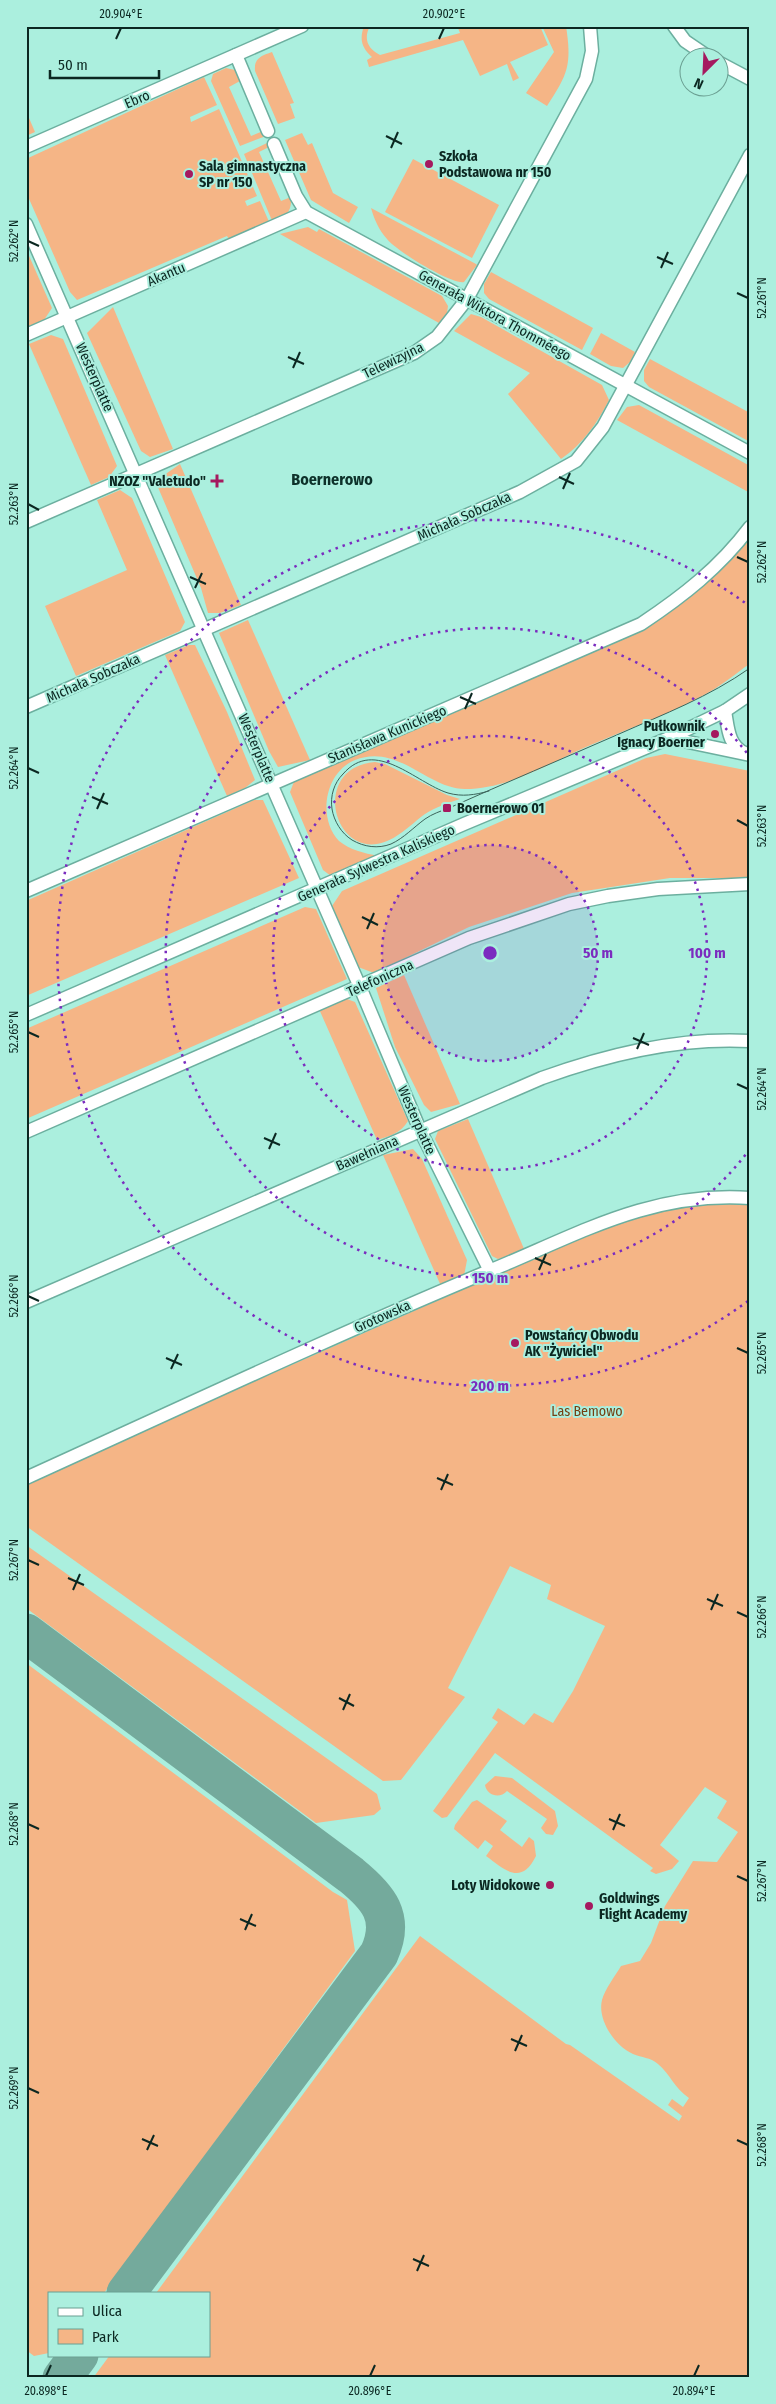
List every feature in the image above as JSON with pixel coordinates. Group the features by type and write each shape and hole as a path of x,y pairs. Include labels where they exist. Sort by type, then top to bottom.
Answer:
{"street":[{"name":"Ebro","path":"26,147 302,26"},
{"name":"Telewizyjna","path":"26,522 414,353 437,337 467,300 586,79 592,52 590,26"},
{"path":"674,26 685,41 695,48"},
{"path":"236,55 268,131"},
{"path":"728,67 750,78"},
{"path":"274,144 296,196 306,212"},
{"name":"Michała Sobczaka","path":"26,707 540,482 576,460 590,446 627,387 750,155"},
{"name":"Generała Wiktora Thomméego","path":"306,212 750,454"},
{"name":"Akantu","path":"26,335 306,212"},
{"name":"Westerplatte","path":"26,224 205,629 360,986 420,1130 490,1271"},
{"name":"Stanisława Kunickiego","path":"26,891 640,624 678,599 711,572 750,528"},
{"name":"Generała Sylwestra Kaliskiego","path":"26,1016 669,738 725,711 750,694"},
{"path":"725,711 731,740 740,751 750,755"},
{"path":"669,738 750,755"},
{"name":"Telefoniczna","path":"26,1132 469,938 569,904 658,889 750,884"},
{"name":"Bawełniana","path":"26,1302 420,1130 542,1078 586,1062 665,1046 750,1041"},
{"name":"Grotowska","path":"26,1478 401,1307 490,1271 606,1220 642,1208 680,1200 718,1197 750,1198"}],"green space":[{"path":"364,26 370,26 367,35 368,43 372,50 380,55 460,33 458,28 462,26 540,26 548,45 510,62 519,78 513,81 507,64 480,76 463,40 369,67 367,60 372,57 362,43"},
{"path":"542,26 566,26 569,50 564,77 547,106 526,93 554,52"},
{"path":"272,52 294,103 290,104 295,118 278,124 255,71 257,60"},
{"path":"226,68 235,70 240,81 229,87 251,136 263,131 266,136 240,146 211,81 213,74"},
{"path":"204,77 217,105 190,117 191,122 219,109 257,196 245,201 247,206 260,201 270,224 230,241 227,236 77,300 70,292 26,192 26,159"},
{"path":"26,111 35,132 26,136"},
{"path":"302,133 308,145 312,143 333,193 358,207 349,223 311,200 285,140"},
{"path":"267,143 269,147 259,152 281,201 291,197 287,213 273,223 244,154"},
{"path":"413,159 499,205 472,258 385,212"},
{"path":"371,208 477,265 464,282 436,273 392,244 384,236"},
{"path":"308,227 317,232 319,229 442,296 448,306 447,313 439,323 280,234"},
{"path":"26,249 52,308 44,320 26,328"},
{"path":"491,272 593,328 582,350 489,299 484,293 484,284"},
{"path":"113,307 173,449 150,457 141,451 87,333"},
{"path":"471,314 481,317 602,385 609,400 605,408 583,440 561,459 508,394 530,373 454,331"},
{"path":"601,333 635,352 630,362 623,368 611,366 590,354"},
{"path":"51,335 63,339 117,466 109,477 91,485 29,344"},
{"path":"650,359 750,413 750,442 649,387 644,381 644,370"},
{"path":"639,405 750,466 750,493 617,420 627,407"},
{"path":"180,464 241,605 220,613 208,613 201,588 157,485 157,480"},
{"path":"120,490 132,498 185,622 180,631 76,676 45,606 127,570 97,500"},
{"path":"750,535 750,664 715,689 661,716 497,785 465,789 451,787 385,757 371,756 355,760 337,774 331,785 326,808 328,820 332,831 343,844 357,851 378,856 331,876 323,870 290,792 295,779 644,626 680,604 715,575"},
{"path":"248,620 310,760 278,767 269,751 219,633"},
{"path":"189,645 195,645 227,712 255,780 245,788 227,796 165,655"},
{"path":"665,754 750,771 750,878 670,878 572,893 469,927 374,973 358,967 332,906 342,891 646,758"},
{"path":"375,762 385,764 447,795 460,799 442,805 425,814 390,840 377,844 361,843 349,835 340,822 336,808 336,792 343,778 355,767"},
{"path":"254,800 263,800 299,878 26,996 26,901"},
{"path":"305,907 316,909 347,979 26,1119 26,1029"},
{"path":"404,975 460,1104 431,1112 424,1105 395,1047 376,988"},
{"path":"347,999 355,1002 408,1121 399,1131 377,1140 319,1009"},
{"path":"468,1119 525,1251 498,1259 492,1256 435,1139 438,1131"},
{"path":"413,1149 422,1159 467,1260 464,1276 441,1286 383,1155"},
{"name":"Las Bemowo","path":"750,1201 750,2378 93,2378 109,2356 210,2356 210,2292 157,2292 420,1936 566,2044 679,2121 682,2116 668,2105 672,2099 683,2107 689,2098 658,2064 626,2050 614,2039 602,2016 602,2000 621,1966 640,1961 651,1943 665,1906 693,1861 717,1862 738,1832 717,1818 727,1801 705,1787 660,1845 679,1861 672,1869 656,1874 650,1871 653,1868 495,1753 447,1817 442,1818 433,1811 498,1722 492,1718 498,1708 524,1725 534,1713 553,1723 573,1691 605,1626 547,1599 551,1585 510,1566 448,1688 465,1697 401,1780 383,1781 26,1526 26,1482 620,1220 690,1204"},
{"path":"26,1545 377,1794 381,1809 374,1815 316,1823 26,1608"},
{"path":"26,1663 333,1892 347,1900 355,1951 105,2292 48,2292 48,2353 34,2356 26,2350"},
{"path":"495,1776 512,1778 555,1811 558,1826 553,1835 546,1834 541,1828 547,1819 507,1791 497,1796 488,1792 485,1785"},
{"path":"477,1800 507,1821 500,1830 522,1847 529,1837 534,1841 536,1856 525,1871 519,1873 506,1870 486,1856 493,1846 485,1840 478,1849 454,1829 472,1802"}],"taxiway":[{"path":"26,1633 351,1875 376,1900 382,1909 385,1919 384,1941 379,1954 127,2292"},
{"path":"62,2378 78,2356"}],"tram line":[{"path":"489,791 484,792 479,794 468,795 448,793 396,766 382,761 368,760 355,764 337,781 333,790 332,809 334,818 339,826 352,840 371,846 391,844 434,814 470,799 491,789 686,704 719,688 750,668"}],"place":[{"name":"Szkoła Podstawowa nr 150","path":"429,164"},
{"name":"Sala gimnastyczna SP nr 150","path":"189,174"},
{"name":"NZOZ \"Valetudo\"","path":"217,481"},
{"name":"Pułkownik Ignacy Boerner","path":"715,734"},
{"name":"Boernerowo 01","path":"447,808"},
{"name":"Powstańcy Obwodu AK \"Żywiciel\"","path":"515,1343"},
{"name":"Loty Widokowe","path":"550,1885"},
{"name":"Goldwings Flight Academy","path":"589,1906"}],"district":[{"name":"Boernerowo","path":"332,479"}]}
